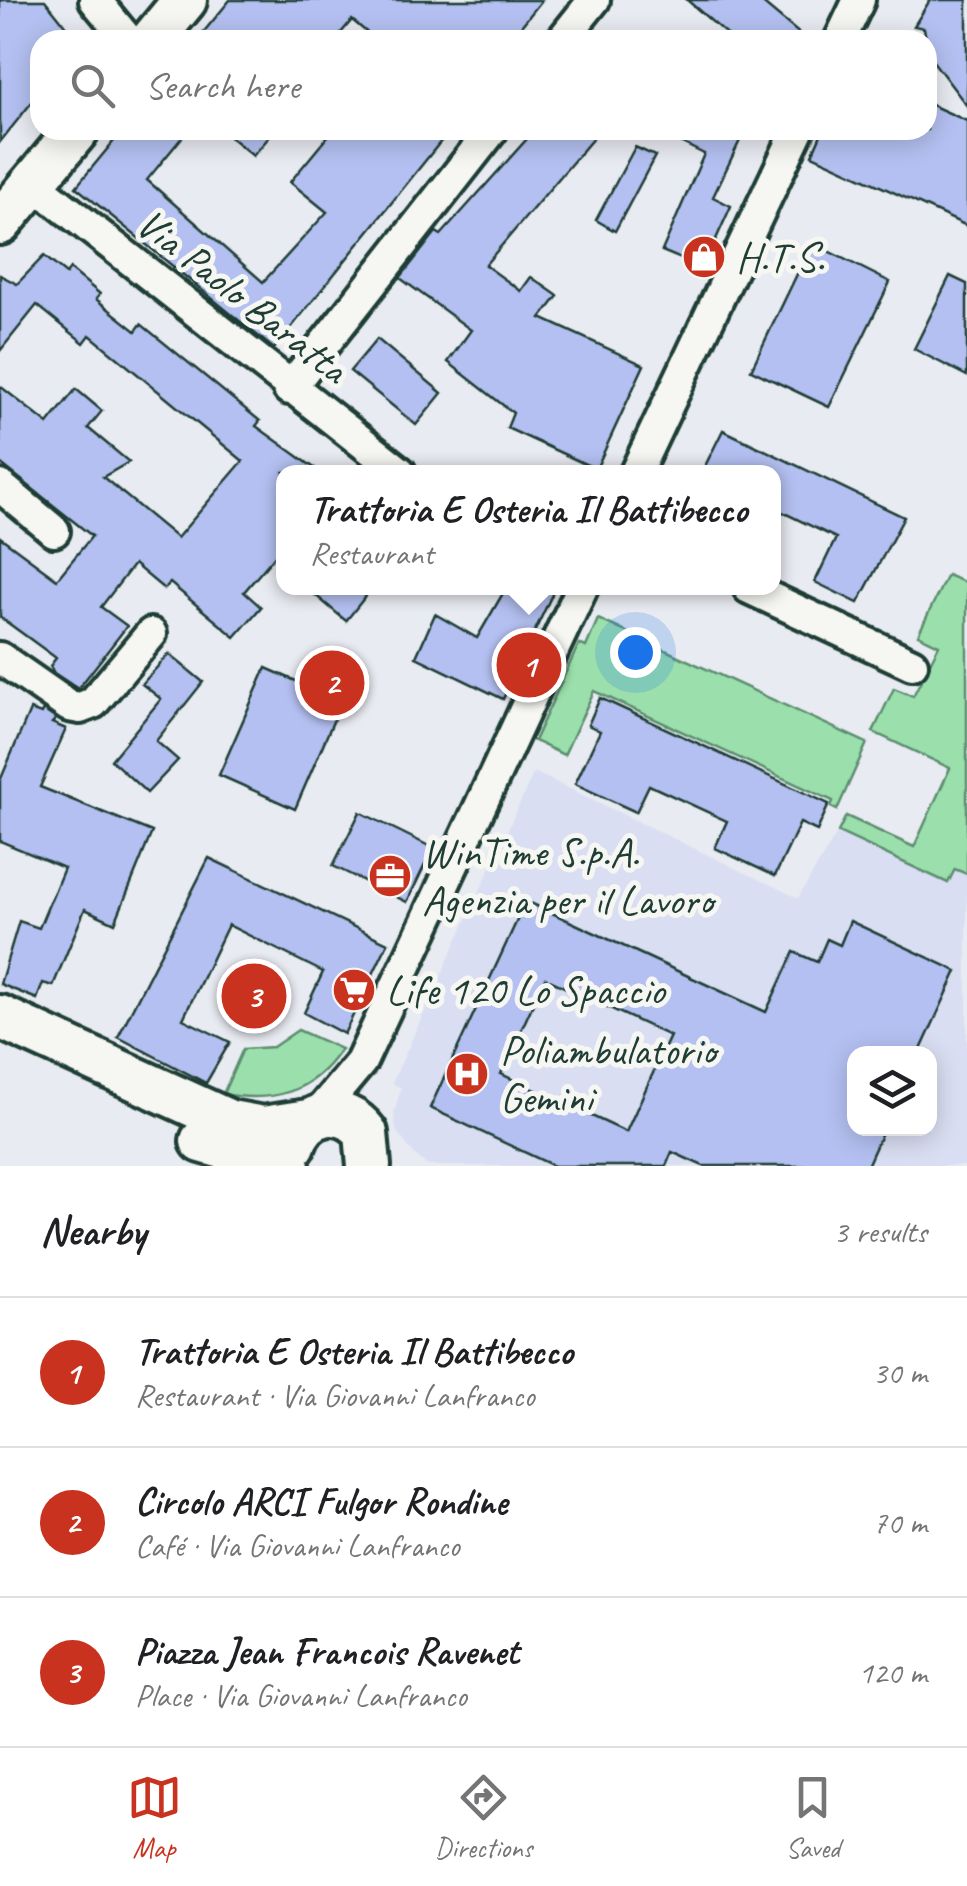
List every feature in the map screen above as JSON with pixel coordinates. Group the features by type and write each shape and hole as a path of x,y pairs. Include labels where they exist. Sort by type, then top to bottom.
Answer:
{"main road":[{"path":"160,30 184,0"},
{"path":"0,224 69,140"},
{"path":"0,1017 230,1122 264,1128 332,1113 348,1117 373,1158"},
{"path":"0,1047 213,1146 288,1166"},
{"path":"296,1166 294,1143 312,1119"}],"street":[{"path":"95,0 120,30"},
{"path":"570,30 594,0"},
{"path":"843,30 850,4"},
{"path":"289,389 484,140"},
{"path":"639,465 793,140"},
{"name":"Via Paolo Baratta","path":"33,183 289,389 391,465"},
{"path":"0,486 54,531"},
{"path":"312,1119 361,1062 579,595"},
{"path":"764,595 912,664"},
{"path":"0,658 69,706 80,708 93,703 150,634"},
{"path":"361,1062 360,1104 373,1158"}],"shaded area":[{"path":"534,772 798,898 838,832 948,883 955,868 967,874 967,1166 428,1166 396,1131 394,1113 401,1088 392,1083"}],"green space":[{"path":"947,575 967,583 967,874 955,869 948,883 838,832 846,816 914,847 950,768 873,732 894,688 913,696 939,645 918,635"},
{"path":"598,619 867,743 837,810 831,807 833,801 594,691 564,755 534,741 579,644 586,647"},
{"path":"298,1030 341,1049 317,1076 275,1095 223,1094 243,1049 273,1047"}],"building":[{"path":"0,0 45,0 69,30 30,30 30,104 0,142"},
{"path":"230,0 542,0 518,30 364,30 352,20 344,30 205,30"},
{"path":"687,0 759,0 795,30 722,30"},
{"path":"930,0 967,0 967,106 937,67 937,30 914,26"},
{"path":"937,108 967,121 967,226 812,155 819,140 937,140"},
{"path":"115,140 180,140 147,180 263,282 327,212 290,182 325,140 442,140 274,349 76,187"},
{"path":"234,140 267,140 253,156"},
{"path":"526,140 591,140 485,265 521,291 531,277 558,296 541,318 644,365 598,465 587,465 507,428 513,413 448,362 471,330 400,278 436,232 441,235"},
{"path":"676,140 740,140 713,197 731,206 703,268 662,251 704,154"},
{"path":"635,147 655,156 615,231 596,220"},
{"path":"812,243 890,282 829,407 751,370"},
{"path":"44,256 66,274 70,269 100,294 96,299 136,331 141,324 260,421 256,426 310,465 276,465 276,554 244,592 261,607 235,637 170,583 164,589 134,564 101,607 127,626 78,689 54,673 50,666 56,658 0,617 0,537 57,579 92,536 0,463 0,386 48,424 76,389 102,411 88,428 129,462 103,477 177,538 243,461 90,335 84,343 37,305 0,351 0,275 17,284"},
{"path":"950,276 967,284 967,376 914,349"},
{"path":"377,339 442,393 416,425 350,371"},
{"path":"723,430 904,517 858,603 815,582 836,538 781,511 781,465 706,465"},
{"path":"315,595 366,595 346,621"},
{"path":"502,595 552,595 503,699 416,657 435,614 477,638"},
{"path":"169,654 203,682 156,741 178,760 147,793 111,760 161,699 142,684"},
{"path":"266,668 342,701 295,809 219,775"},
{"path":"600,698 829,804 817,831 800,823 775,876 715,848 727,821 649,785 636,812 575,784 600,731 588,725"},
{"path":"30,710 41,714 43,710 56,719 52,723 66,729 40,787 152,832 115,923 85,909 53,986 43,983 37,999 0,984 19,921 39,928 64,868 0,841 0,781"},
{"path":"360,812 433,848 407,902 333,866"},
{"path":"209,858 388,943 344,1034 304,1013 323,972 228,925 183,1019 230,1042 206,1083 118,1037"},
{"path":"526,901 766,1012 794,952 817,962 827,939 840,945 850,921 957,971 923,1046 847,1046 847,1136 880,1136 867,1166 703,1166 672,1152 666,1166 554,1166 430,1108","holes":["545,978 670,1036 626,1132 501,1074"]}],"place":[{"name":"H.T.S.","path":"704,257"},
{"name":"Trattoria E Osteria Il Battibecco","path":"529,665"},
{"name":"Circolo ARCI Fulgor Rondine","path":"332,683"},
{"name":"WinTime S.p.A. Agenzia per il Lavoro","path":"390,876"},
{"name":"Life 120 Lo Spaccio","path":"354,990"},
{"name":"Piazza Jean Francois Ravenet","path":"254,996"},
{"name":"Poliambulatorio Gemini","path":"467,1074"}]}
